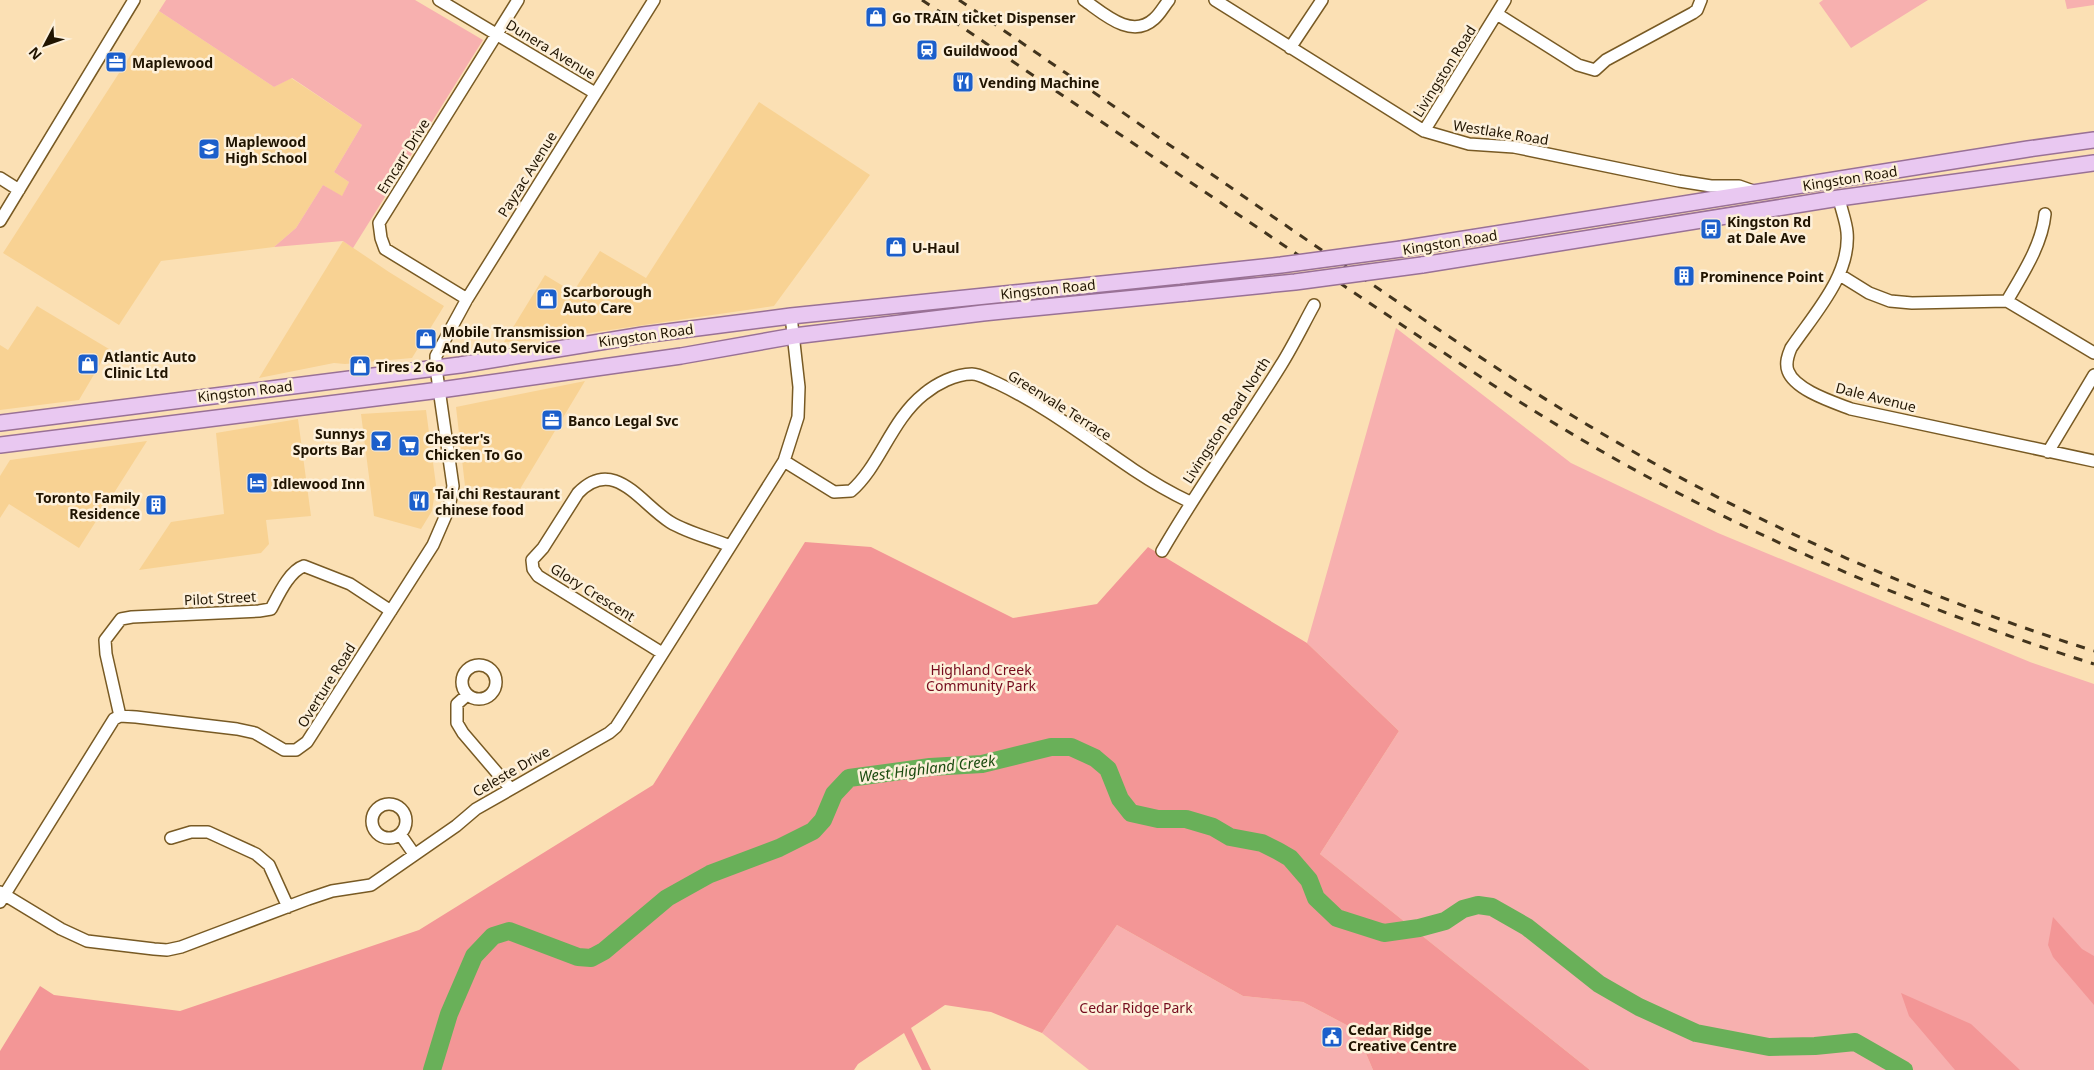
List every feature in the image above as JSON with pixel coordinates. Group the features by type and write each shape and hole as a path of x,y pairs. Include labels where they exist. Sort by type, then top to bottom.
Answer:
{"main road":[{"name":"Kingston Road","path":"0,423 436,368 643,335 791,316 1281,265 1401,249 2028,148 2094,140"},
{"name":"Kingston Road","path":"0,445 440,390 681,356 794,336 983,313 1296,282 1422,265 1839,198 2094,163"}],"street":[{"path":"0,221 134,0"},
{"name":"Dunera Avenue","path":"439,0 595,93"},
{"name":"Emcarr Drive","path":"467,299 385,249 379,223 518,0"},
{"name":"Payzac Avenue","path":"436,368 436,356 467,299 654,0"},
{"path":"1084,0 1117,23 1130,27 1147,24 1155,18 1169,0"},
{"path":"1290,48 1322,0"},
{"name":"Livingston Road","path":"1424,131 1505,0"},
{"path":"1497,14 1578,65 1595,70 1606,60 1693,13 1697,10 1701,0"},
{"name":"Westlake Road","path":"1217,1 1424,131 1469,144 1514,148 1711,186 1739,186 1758,193"},
{"path":"0,178 19,190"},
{"name":"Dale Avenue","path":"1839,198 1847,231 1847,255 1840,275 1786,359 1788,371 1798,384 1825,400 1851,409 2094,461"},
{"path":"2007,301 2037,244 2044,224 2045,214"},
{"path":"1840,275 1869,293 1890,301 1912,303 2007,301 2094,353"},
{"name":"Livingston Road North","path":"1162,551 1190,502 1205,483 1281,364 1314,305"},
{"name":"Celeste Drive","path":"1,896 87,941 167,950 196,943 288,906 332,891 371,885 456,826 476,808 616,727 784,461 798,416 799,387 791,316"},
{"name":"Overture Road","path":"120,716 237,729 254,733 284,750 296,750 308,742 433,545 449,508 453,486 436,368"},
{"name":"Greenvale Terrace","path":"784,461 834,492 851,491 862,480 900,420 923,394 948,380 972,374 1020,394 1136,472 1190,502"},
{"path":"2048,452 2094,375"},
{"name":"Glory Crescent","path":"662,653 538,576 533,569 532,560 543,548 578,493 585,486 598,479 614,480 622,483 672,523 730,546"},
{"name":"Pilot Street","path":"120,716 106,654 106,640 120,619 259,612 272,609 293,574 298,568 304,566 350,584 391,611"},
{"path":"467,695 457,704 458,723 463,732 510,788"},
{"path":"1,896 107,728 114,719 120,716"},
{"path":"171,838 191,832 208,832 256,854 269,864 288,906"},
{"path":"400,834 414,854"}],"shaded area":[{"name":"Maplewood High School","path":"159,11 274,87 291,78 362,125 334,172 349,182 342,197 323,185 296,228 274,247 161,261 119,325 3,253"},
{"path":"759,102 870,175 774,306 541,340 504,342 545,275 573,292 600,251 646,278"},
{"path":"343,241 444,306 412,358 345,364 334,363 259,378"},
{"path":"37,306 109,349 79,400 0,410 0,345 8,350"},
{"path":"585,381 520,489 465,486 456,407"},
{"path":"426,410 436,485 432,511 421,529 374,516 361,414"},
{"path":"298,419 311,516 266,520 269,544 261,553 139,570 171,522 224,514 216,433"},
{"path":"147,441 79,548 9,504 0,518 0,476 10,460"}],"green space":[{"path":"166,0 415,0 483,40 353,248 343,241 274,247 296,228 323,185 342,196 349,182 334,172 362,125 292,78 274,87 159,11"},
{"path":"1823,0 1928,0 1851,48 1819,3"},
{"path":"2065,0 2094,0 2094,5 2067,9"},
{"path":"1396,328 1571,463 1718,533 2030,662 2094,684 2094,1070 1590,1070 1320,854 1399,731 1307,643"},
{"name":"Highland Creek Community Park","path":"805,542 871,547 1013,618 1097,604 1148,547 1307,643 1399,731 1320,854 1590,1070 1373,1070 1356,1030 1303,1002 1243,996 1117,925 1042,1033 991,1012 945,1005 911,1028 931,1070 922,1070 904,1033 858,1064 854,1070 0,1070 0,1051 40,986 54,995 180,1011 419,930 653,785"},
{"path":"2053,917 2082,949 2094,956 2094,1005 2053,957 2048,945"},
{"name":"Cedar Ridge Park","path":"1117,925 1243,996 1303,1002 1356,1030 1373,1070 1089,1070 1042,1033"},
{"path":"1901,993 1971,1024 2020,1070 1955,1070 1909,1016"}],"waterway":[{"name":"West Highland Creek","path":"432,1070 449,1014 474,956 493,936 509,931 578,957 591,958 604,951 667,898 710,874 779,848 813,831 823,820 834,794 849,778 930,767 982,764 1051,747 1071,747 1095,758 1108,769 1120,799 1131,813 1158,819 1186,819 1213,827 1230,837 1262,843 1290,858 1309,880 1316,898 1337,918 1384,933 1419,928 1445,921 1463,909 1478,905 1492,907 1527,927 1599,984 1639,1007 1696,1033 1769,1047 1815,1046 1855,1042 1904,1070"}],"railway":[{"path":"922,0 1446,355 1531,409 1617,460 1713,511 1820,561 1928,606 2094,664"},
{"path":"959,0 1321,250 1534,392 1600,433 1745,511 1859,564 1975,610 2094,651"}],"place":[{"name":"Go TRAIN ticket Dispenser","path":"876,17"},
{"name":"Guildwood","path":"927,50"},
{"name":"Maplewood","path":"116,62"},
{"name":"Vending Machine","path":"963,82"},
{"name":"Maplewood High School","path":"209,149"},
{"name":"Kingston Rd at Dale Ave","path":"1711,229"},
{"name":"U-Haul","path":"896,247"},
{"name":"Prominence Point","path":"1684,276"},
{"name":"Scarborough Auto Care","path":"547,299"},
{"name":"Mobile Transmission And Auto Service","path":"426,339"},
{"name":"Atlantic Auto Clinic Ltd","path":"88,364"},
{"name":"Tires 2 Go","path":"360,366"},
{"name":"Banco Legal Svc","path":"552,420"},
{"name":"Sunnys Sports Bar","path":"381,441"},
{"name":"Chester's Chicken To Go","path":"409,446"},
{"name":"Idlewood Inn","path":"257,483"},
{"name":"Tai chi Restaurant chinese food","path":"419,501"},
{"name":"Toronto Family Residence","path":"156,505"},
{"name":"Cedar Ridge Creative Centre","path":"1332,1037"}]}
